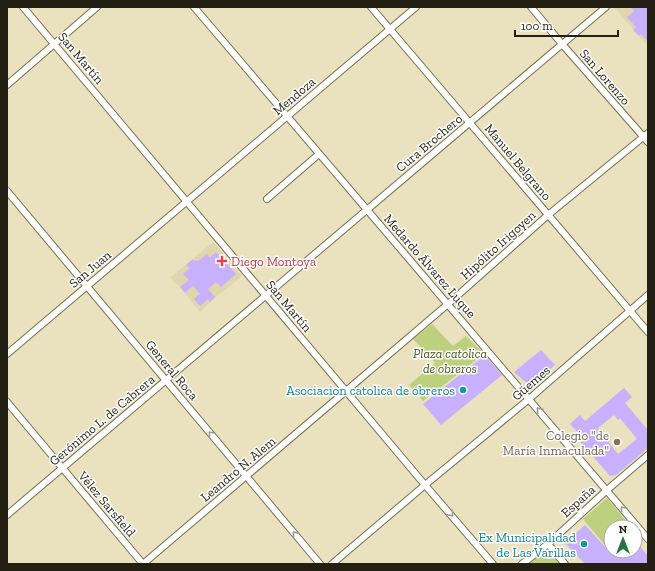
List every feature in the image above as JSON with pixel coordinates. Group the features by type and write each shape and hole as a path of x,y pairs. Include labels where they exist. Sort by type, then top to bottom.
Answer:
{"street":[{"name":"San Martín","path":"23,7 493,564"},
{"path":"7,85 97,7"},
{"name":"Medardo Álvarez Luque","path":"194,7 648,539"},
{"name":"Manuel Belgrano","path":"371,7 648,332"},
{"name":"Mendoza","path":"187,201 416,7"},
{"name":"San Lorenzo","path":"531,7 562,44 647,137"},
{"name":"Cura Brochero","path":"266,296 606,7"},
{"name":"Hipólito Irigoyen","path":"346,391 448,304 548,215 647,137"},
{"path":"267,198 319,154"},
{"name":"General Roca","path":"7,191 320,564"},
{"name":"San Juan","path":"7,354 187,201"},
{"name":"Güemes","path":"332,564 529,399 648,295"},
{"name":"Gerónimo L. de Cabrera","path":"7,516 266,296"},
{"name":"Leandro N. Alem","path":"143,564 346,391"},
{"name":"Vélez Sarsfield","path":"7,402 143,564"},
{"name":"España","path":"522,564 548,544 648,455"},
{"path":"548,544 565,564"}],"shaded area":[{"path":"614,7 648,7 648,46 639,36"},
{"path":"213,242 242,276 200,312 180,287 170,278"}],"green space":[{"name":"Plaza catolica de obreros","path":"432,324 453,346 466,336 484,354 423,401 409,385 435,363 413,339"},
{"path":"607,498 624,519 603,519 603,543 583,519"},
{"path":"548,549 561,564 529,564"}],"building":[{"path":"630,7 648,7 648,42 641,34 639,36 633,30 636,27 627,17 634,11"},
{"path":"216,252 236,274 221,287 216,282 208,289 215,297 210,302 208,299 200,306 194,299 200,294 193,286 185,293 180,287 189,280 183,274 190,268 186,265 193,259 194,261 198,261 207,254 210,258"},
{"path":"541,350 555,365 530,386 514,372"},
{"name":"Asociacion catolica de obreros","path":"485,355 502,375 441,425 423,404"},
{"path":"624,388 632,397 625,403 648,430 648,448 616,475 610,476 579,440 582,437 570,424 580,415 585,421","holes":["614,415 618,420 620,418 637,439 618,454 598,428"]},
{"name":"Ex Municipalidad de Las Varillas","path":"585,525 603,545 603,559 643,559 643,550 648,556 648,564 585,564 565,543"}],"place":[{"name":"Diego Montoya","path":"222,261"},
{"name":"Asociacion catolica de obreros","path":"463,390"},
{"name":"Colegio \"de María Inmaculada\"","path":"617,442"},
{"name":"Ex Municipalidad de Las Varillas","path":"584,544"}]}
